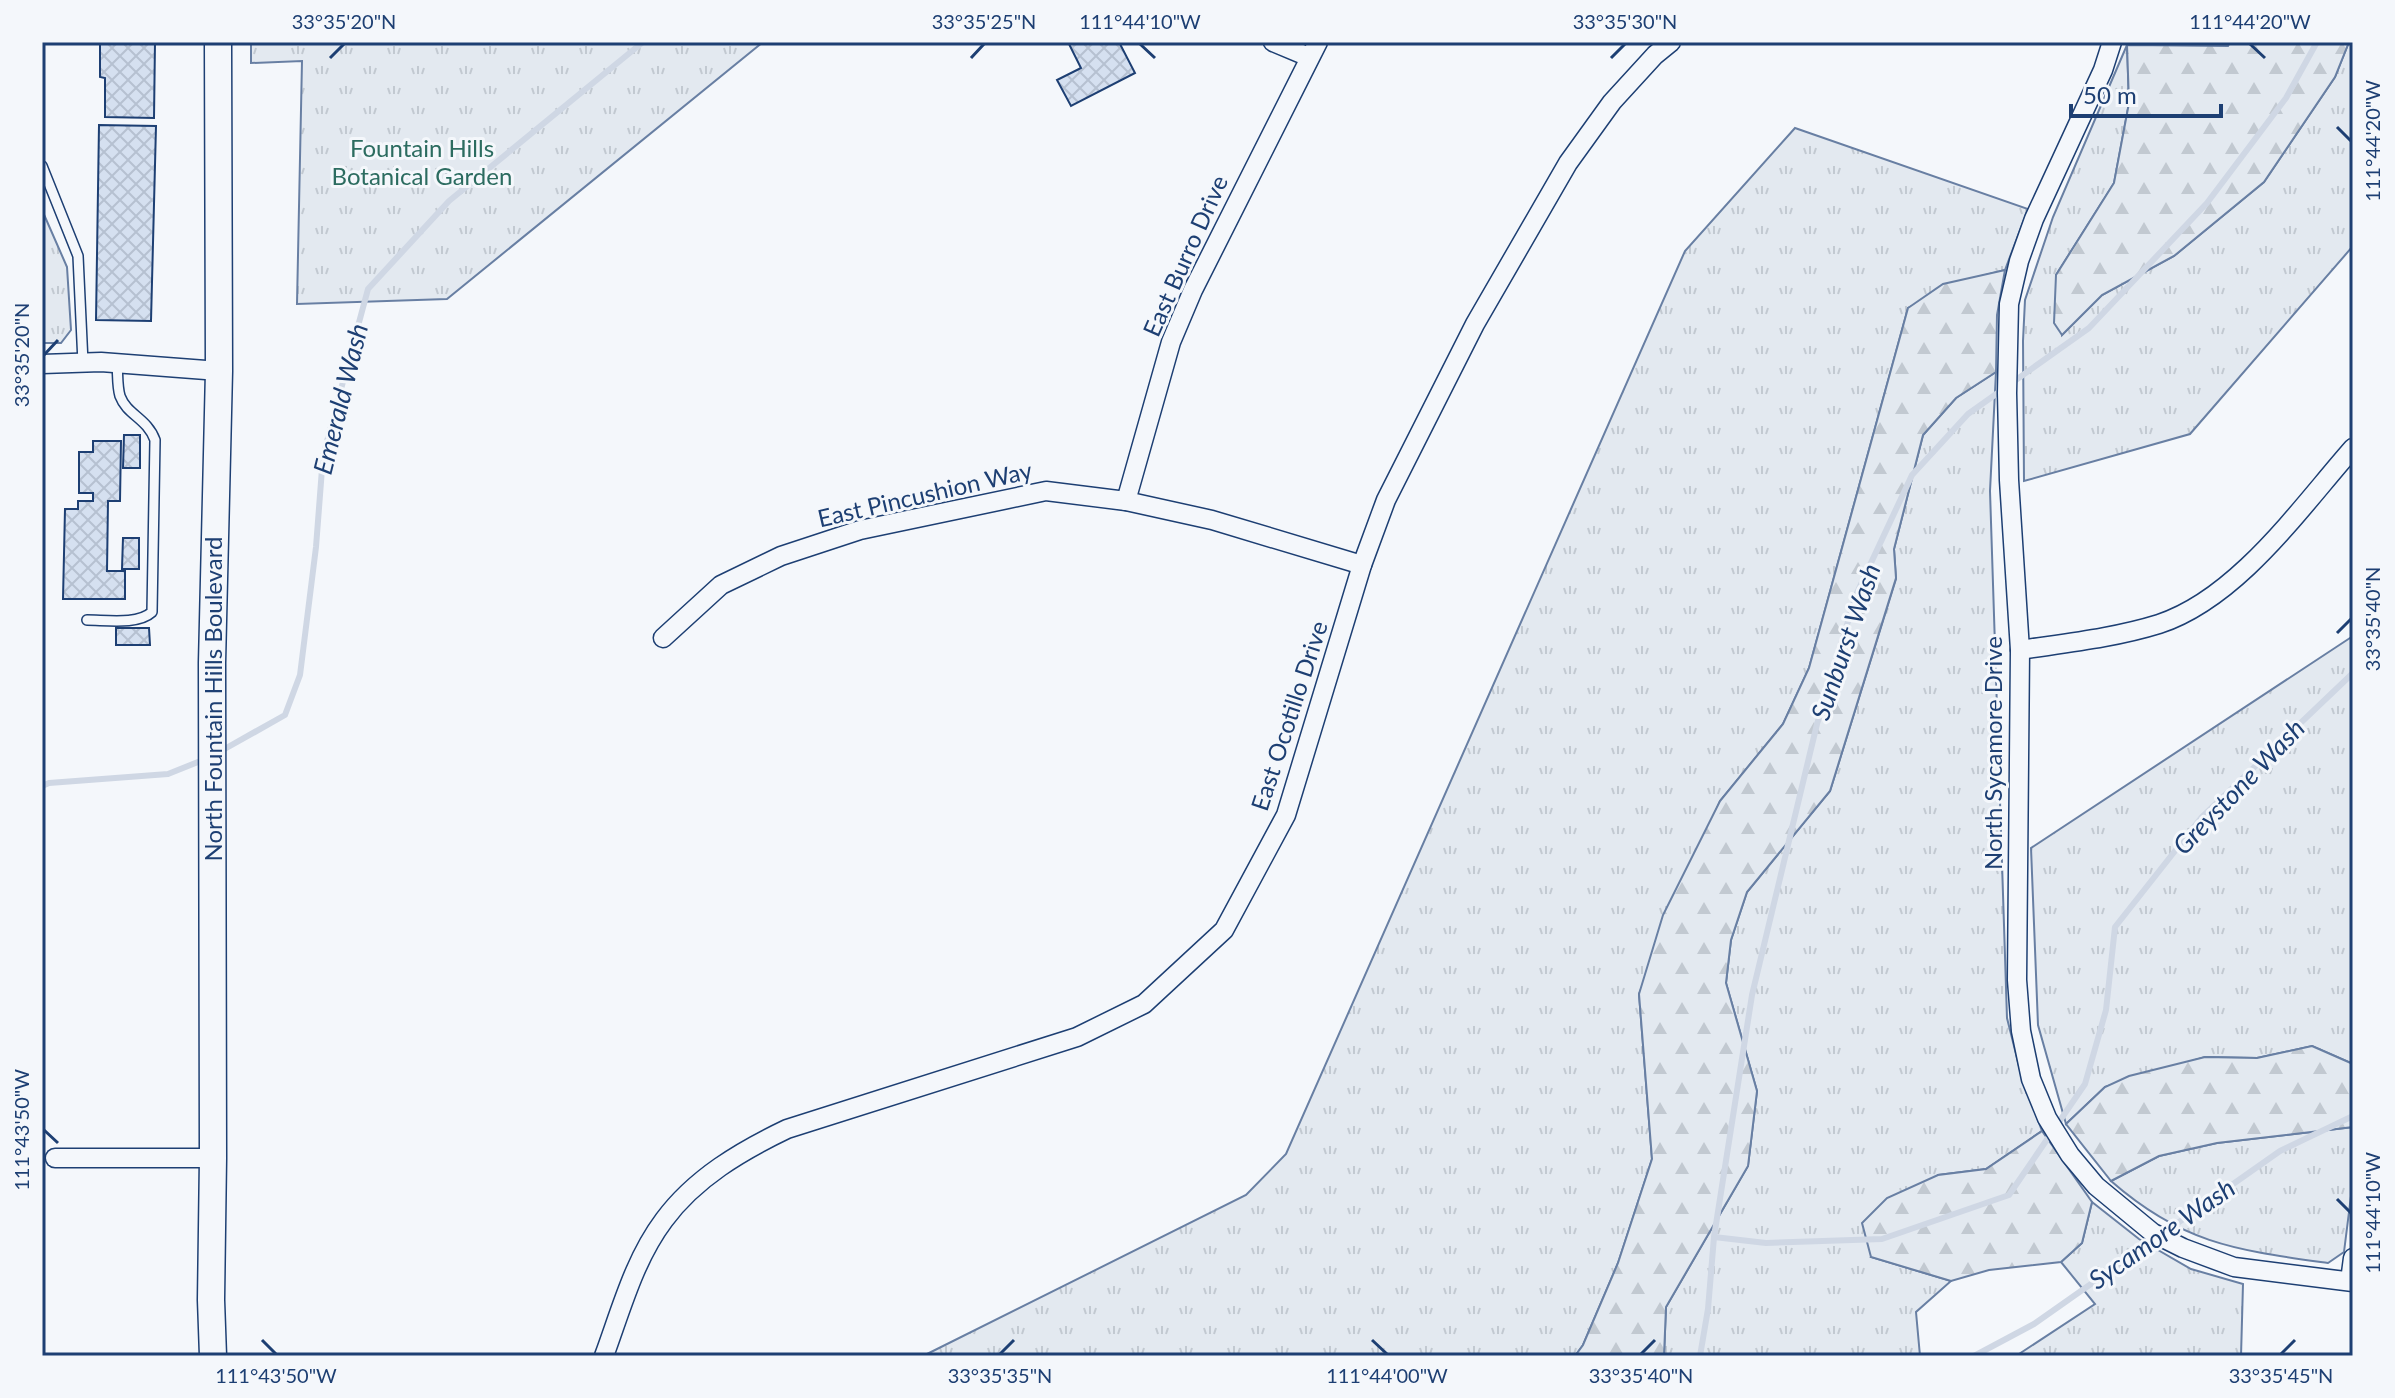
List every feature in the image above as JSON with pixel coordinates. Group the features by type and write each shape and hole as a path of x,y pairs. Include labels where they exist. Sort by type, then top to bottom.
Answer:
{"main road":[{"name":"North Fountain Hills Boulevard","path":"213,1356 212,663 219,371 218,42"}],"street":[{"path":"1273,42 1313,50"},
{"name":"East Ocotillo Drive","path":"604,1356 637,1266 664,1220 701,1181 742,1151 787,1129 1077,1037 1144,1004 1224,930 1286,815 1362,565 1386,500 1475,324 1568,163 1612,102 1671,42"},
{"name":"North Sycamore Drive","path":"2112,42 2103,70 2034,219 2019,261 2009,304 2009,480 2020,650 2017,980 2021,1031 2031,1079 2047,1118 2070,1155 2096,1186 2153,1233 2234,1267 2352,1282"},
{"name":"East Burro Drive","path":"1126,501 1171,342 1193,290 1313,50"},
{"path":"42,364 117,364 219,371"},
{"path":"2020,650 2114,635 2161,623 2204,600 2254,559 2353,448"},
{"name":"East Pincushion Way","path":"663,638 721,585 781,556 860,530 1046,491 1126,501 1212,520 1362,565"},
{"path":"55,1158 213,1158"},
{"path":"2352,1282 2353,1258"}],"lane":[{"path":"42,166 78,256 83,363"},
{"path":"87,620 138,619 152,612 155,440 150,427 121,398 117,364"}],"green space":[{"name":"Fountain Hills Botanical Garden","path":"251,42 763,42 447,299 297,304 302,61 251,63"},
{"path":"2230,42 2349,42 2335,77 2264,182 2174,256 2102,295 2062,335 2054,323 2056,275 2114,183 2129,103 2127,45 2228,46"},
{"path":"2349,42 2353,42 2353,246 2190,434 2024,481 2025,300 2053,217 2127,45 2129,103 2114,183 2056,275 2062,335 2102,295 2174,256 2264,182 2335,77"},
{"path":"1795,128 2028,209 2005,270 1974,278 1908,308 1809,668 1783,724 1720,801 1639,994 1652,1159 1618,1263 1583,1345 1575,1356 923,1356 1246,1195 1286,1154 1685,251"},
{"path":"42,210 67,267 71,330 61,343 42,343"},
{"path":"2005,270 1997,315 1996,372 1956,398 1923,435 1894,549 1896,578 1830,791 1747,892 1731,940 1726,983 1757,1091 1748,1166 1666,1307 1664,1356 1575,1356 1583,1345 1618,1263 1652,1159 1639,994 1663,915 1720,801 1783,724 1809,668 1908,308 1943,284"},
{"path":"1996,372 1990,491 2007,1018 2021,1074 2042,1131 1986,1169 1938,1175 1871,1257 1951,1281 1916,1312 1920,1356 1664,1356 1666,1307 1748,1166 1757,1091 1726,983 1731,940 1747,892 1830,791 1896,579 1894,549 1923,435 1956,398"},
{"path":"2353,636 2353,1064 2312,1046 2257,1058 2205,1057 2105,1087 2066,1124 2038,1025 2031,848"},
{"path":"2312,1046 2353,1064 2353,1127 2217,1143 2159,1156 2111,1181 2066,1124 2105,1087 2129,1076 2205,1057 2257,1058"},
{"path":"2353,1127 2353,1180 2344,1252 2328,1263 2265,1254 2212,1241 2162,1219 2111,1181 2159,1156 2217,1143"},
{"path":"2042,1131 2092,1202 2082,1243 2061,1262 1989,1270 1951,1281 1871,1257 1862,1223 1887,1198 1938,1175 1986,1169"},
{"path":"2092,1202 2139,1239 2191,1269 2243,1284 2241,1356 2016,1356 2095,1304 2061,1262 2082,1243"}],"building":[{"path":"100,42 155,42 154,118 105,117 105,78 100,77"},
{"path":"1068,42 1119,42 1135,73 1071,106 1057,80 1081,68"},
{"path":"99,125 156,126 151,321 96,320"},
{"path":"124,435 140,435 140,468 123,468"},
{"path":"93,441 121,441 120,501 108,501 107,571 125,571 125,599 63,599 65,509 78,509 78,501 93,501 93,493 79,493 79,452 93,452"},
{"path":"123,538 139,538 139,569 122,569"},
{"path":"116,628 149,628 150,645 116,645"}],"waterway":[{"name":"Emerald Wash","path":"221,751 285,715 300,675 316,547 323,456 368,289 449,201 643,42"},
{"name":"Sunburst Wash","path":"1700,1356 1708,1309 1714,1237 1752,995 1817,724 1856,595 1912,475 1968,414 2089,328 2207,203 2286,98 2317,42"},
{"name":"Greystone Wash","path":"1714,1237 1766,1243 1882,1239 2009,1195 2085,1084 2106,1010 2115,927 2201,818 2353,673"},
{"name":"Emerald Wash","path":"42,786 168,774 203,760"},
{"name":"Sycamore Wash","path":"1974,1356 2034,1324 2280,1151 2353,1116"},
{"name":"Sycamore Wash","path":"1776,1356 1828,1356"}]}
